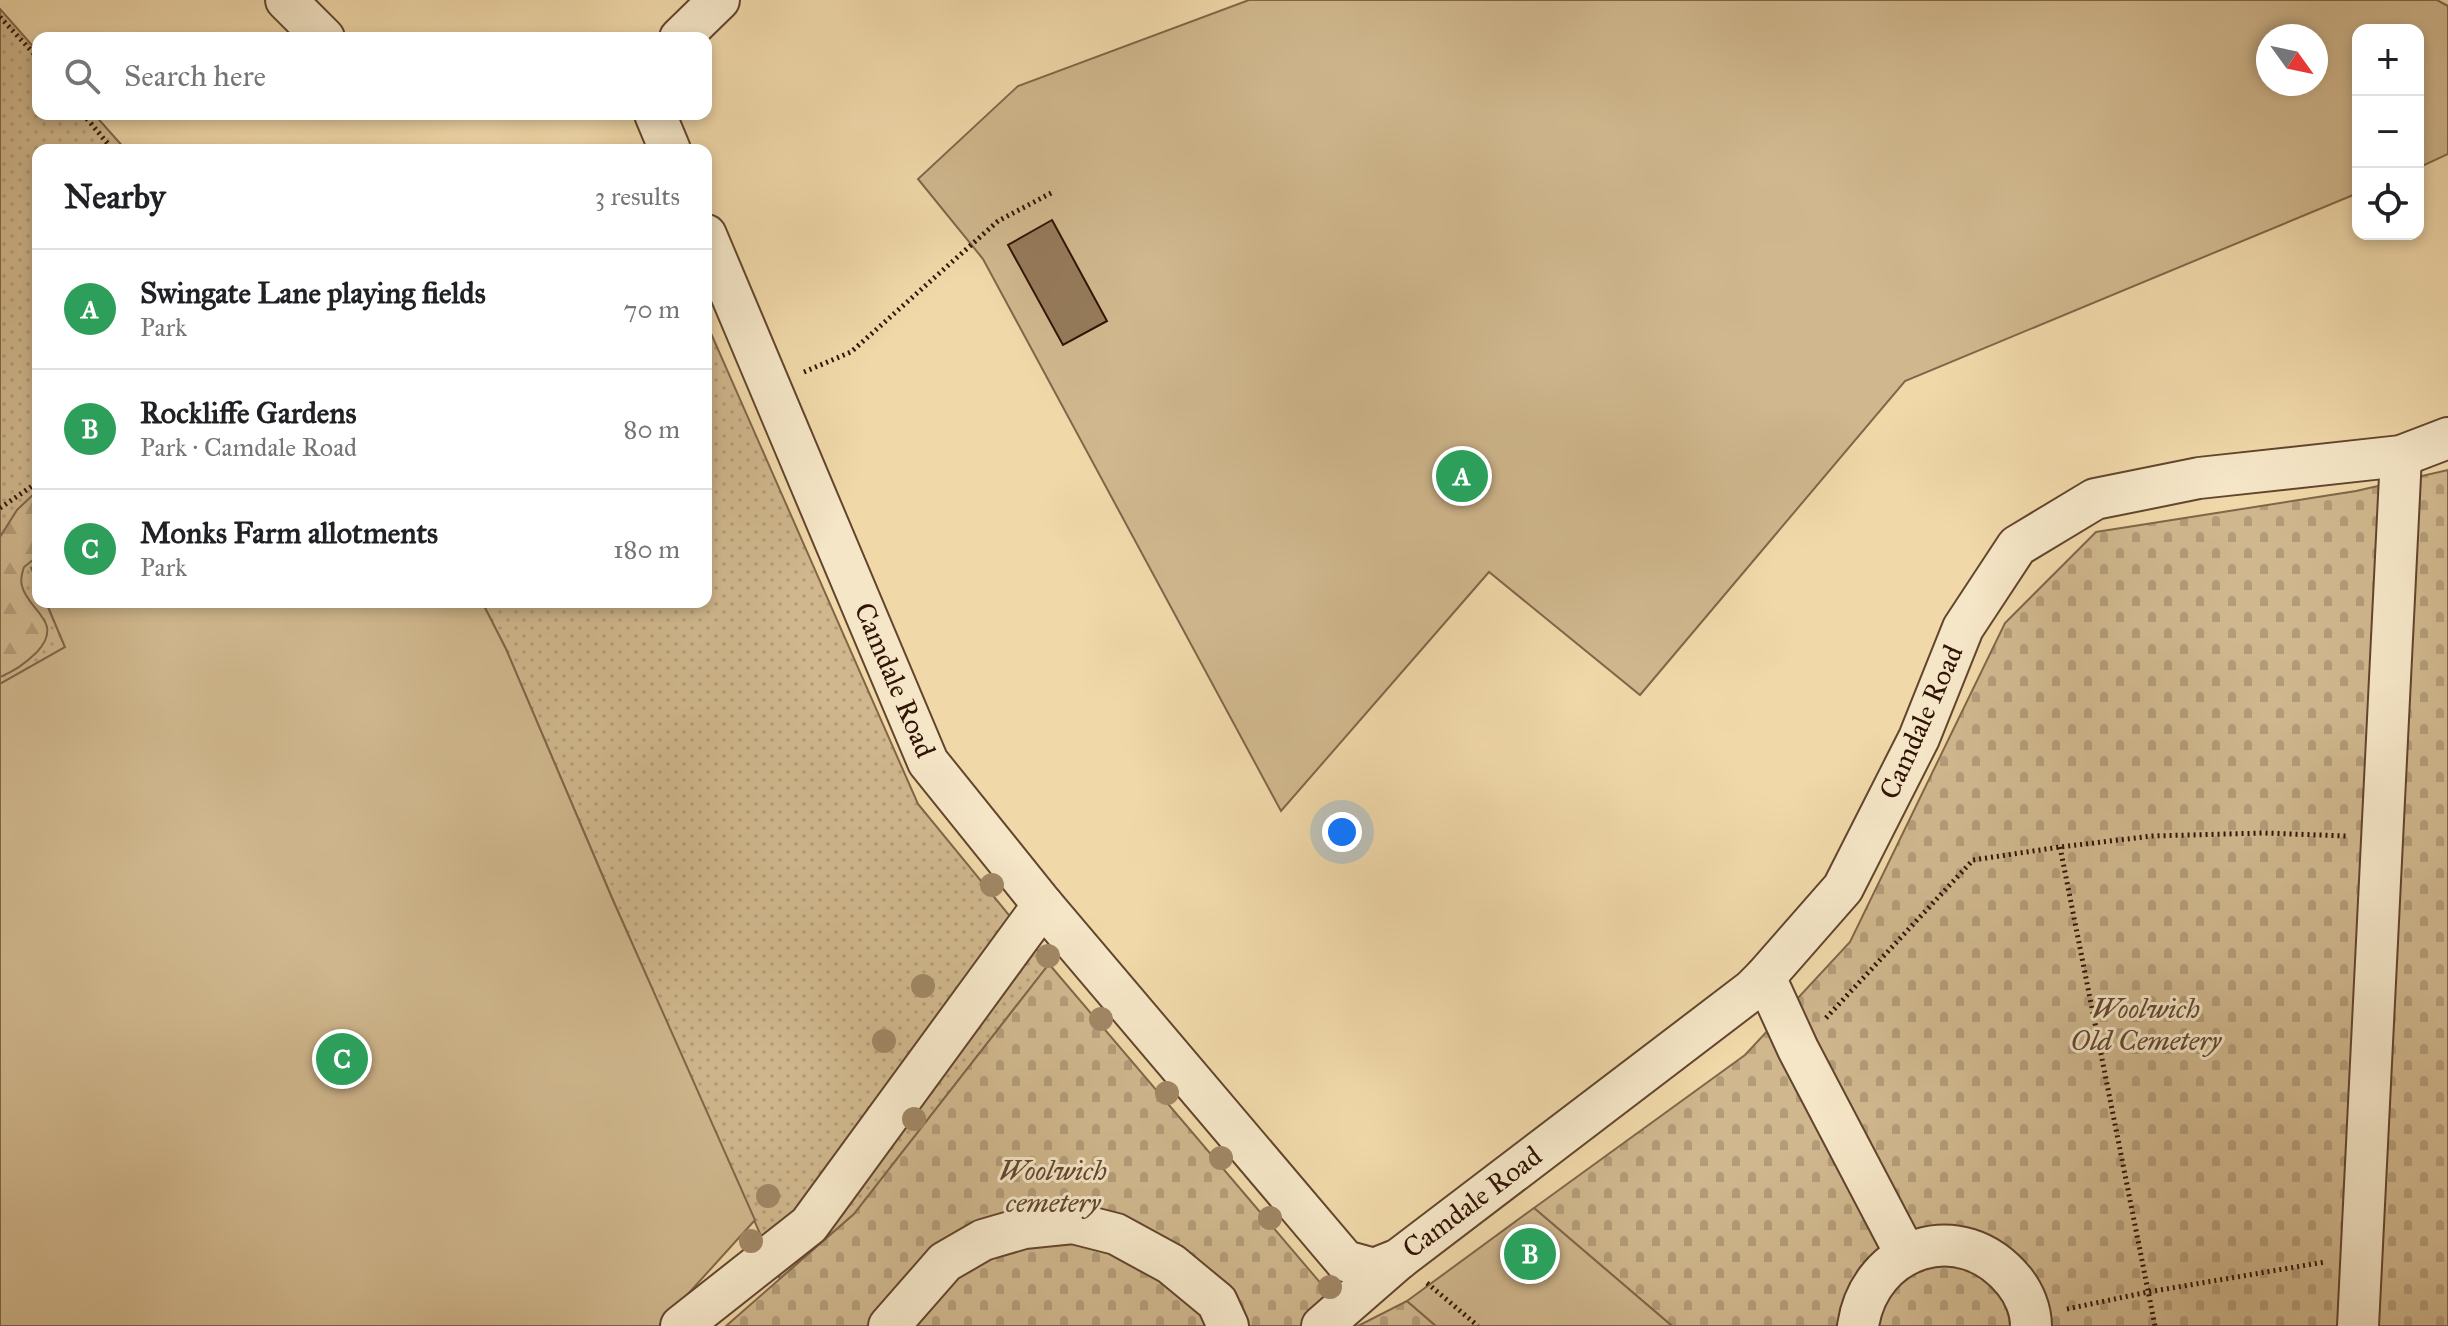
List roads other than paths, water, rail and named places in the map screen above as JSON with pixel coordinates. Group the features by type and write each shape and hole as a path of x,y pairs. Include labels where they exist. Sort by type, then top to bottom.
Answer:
{"street":[{"path":"286,0 318,32"},
{"path":"686,32 719,0"},
{"path":"658,120 668,144"},
{"name":"Camdale Road","path":"712,249 928,762 1043,905 1345,1261 1374,1269 1399,1259 1742,998 1765,977 1843,888 1919,738 1963,628 2017,546 2095,499 2199,478 2401,456 2448,438"},
{"path":"2358,1326 2401,456"},
{"path":"681,1326 809,1225 1043,905"},
{"path":"1765,977 1798,1049 1906,1255"},
{"path":"889,1326 945,1262 970,1247 1024,1228 1073,1223 1116,1234 1171,1264 1217,1302 1228,1326"},
{"path":"1858,1326 1861,1305 1875,1280 1895,1260 1922,1248 1950,1245 1978,1252 2003,1267 2021,1289 2031,1321"},
{"path":"1322,1326 1399,1259"}],"place":[{"name":"Swingate Lane playing fields","path":"1462,476"},
{"name":"Monks Farm allotments","path":"342,1059"},
{"name":"Rockliffe Gardens","path":"1530,1254"}],"park label":[{"name":"Woolwich Old Cemetery","path":"2146,1024"},
{"name":"Woolwich cemetery","path":"1053,1186"}]}
